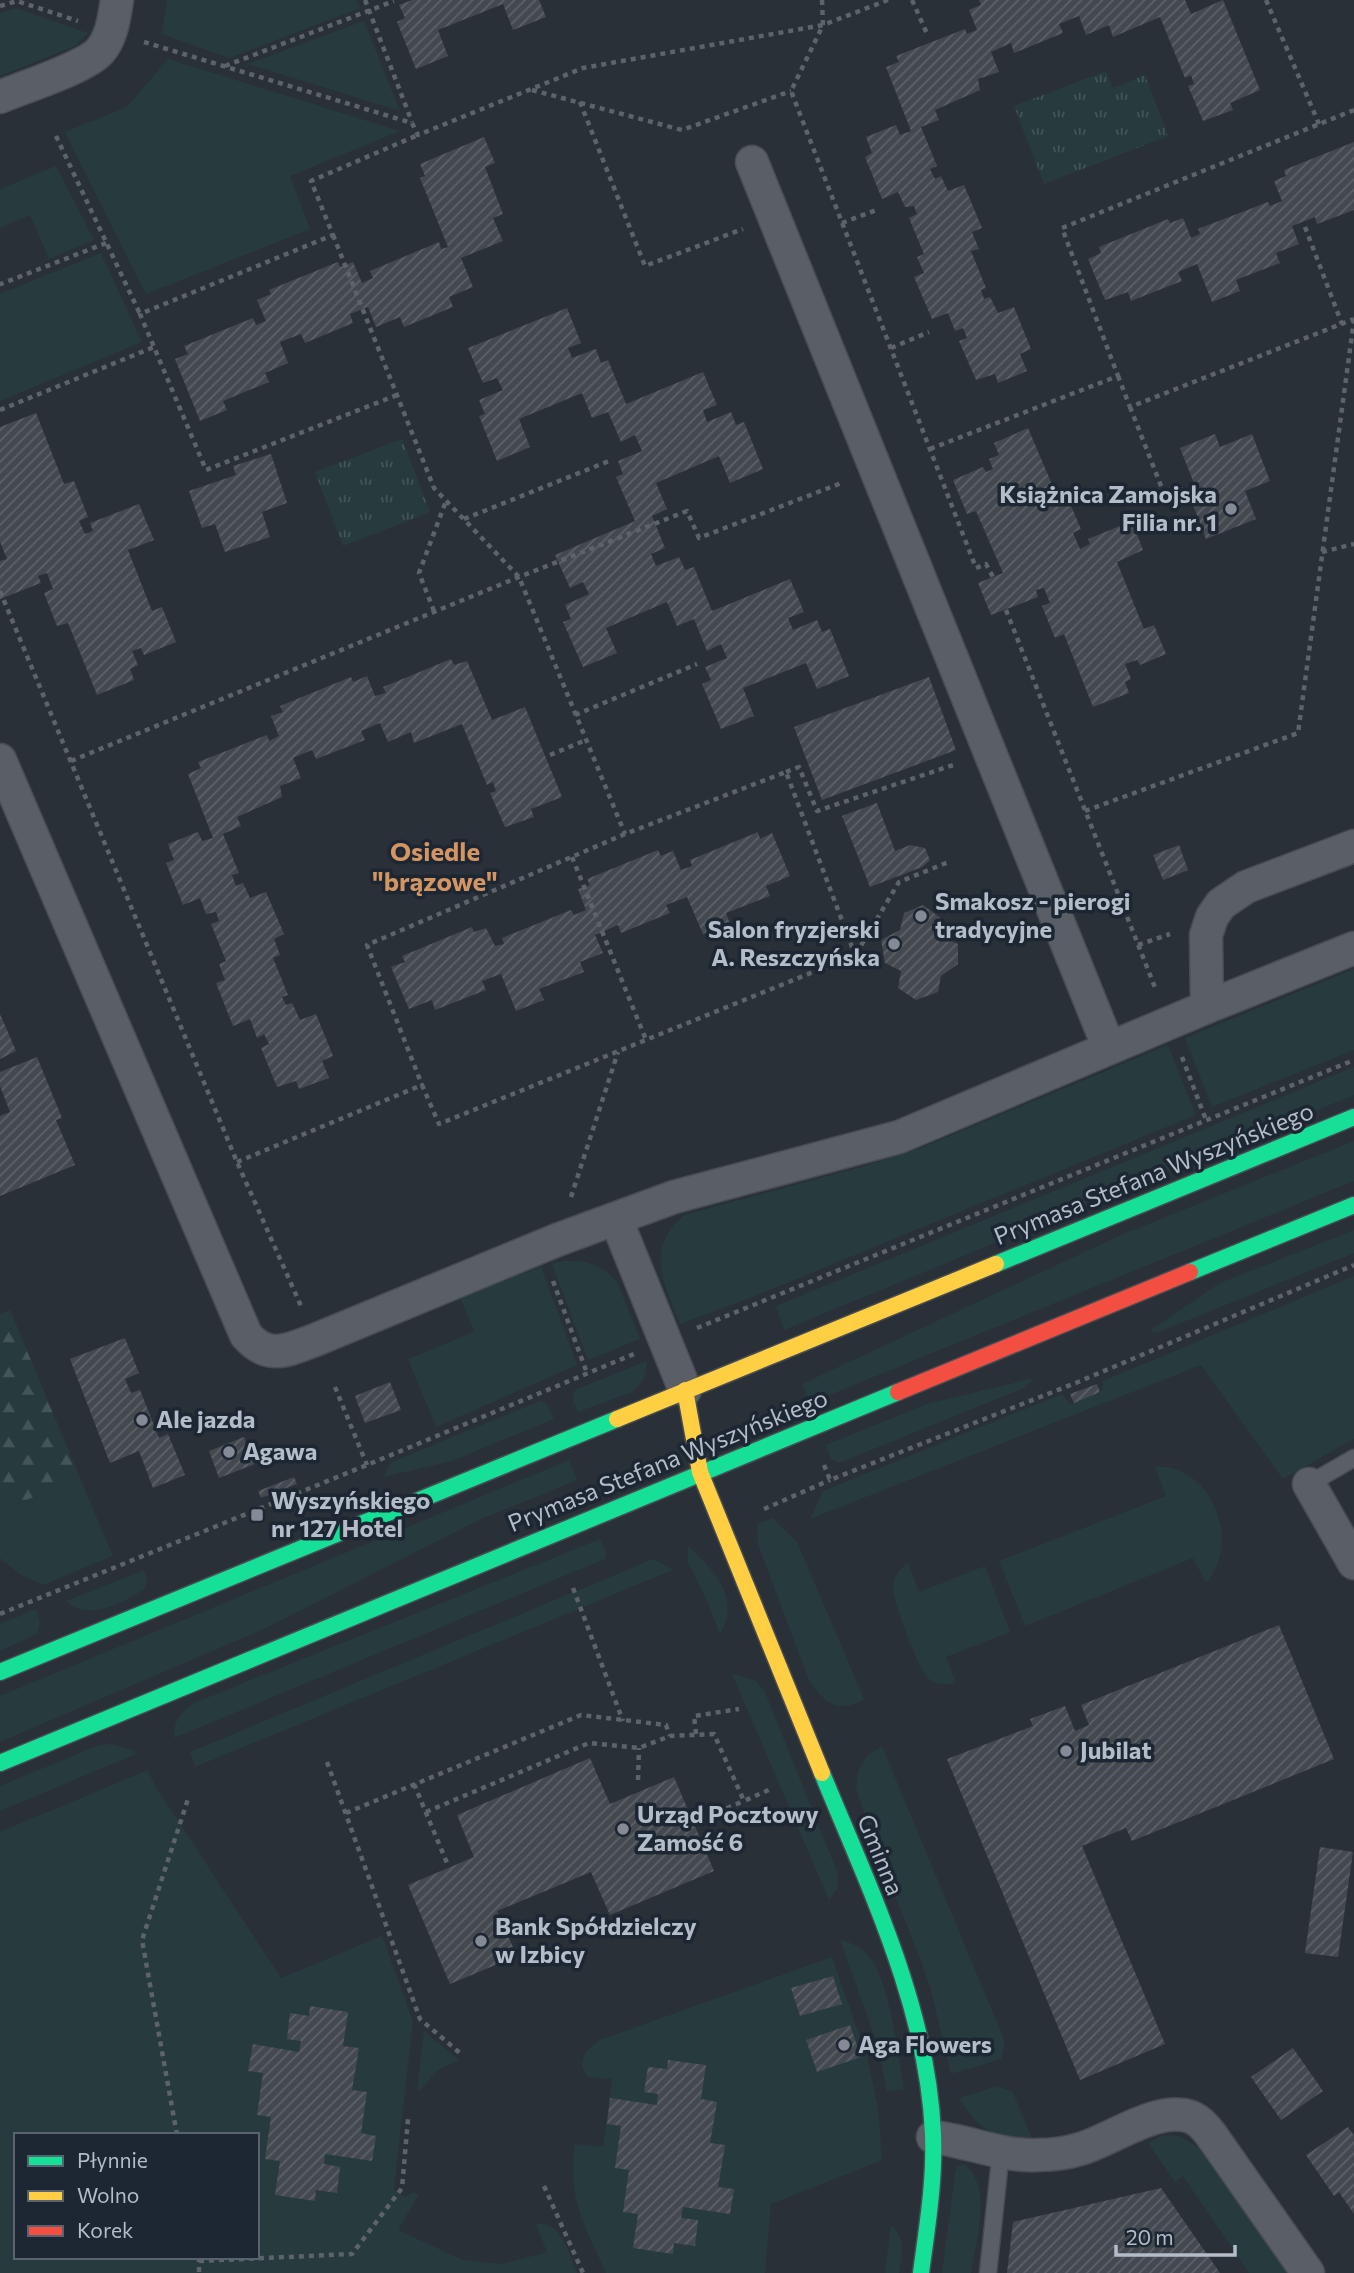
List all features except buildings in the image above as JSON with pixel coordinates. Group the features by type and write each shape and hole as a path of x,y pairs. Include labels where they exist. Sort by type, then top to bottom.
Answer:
{"main road":[{"name":"Prymasa Stefana Wyszyńskiego","path":"0,1672 1354,1116"},
{"name":"Prymasa Stefana Wyszyńskiego","path":"0,1763 700,1472 1354,1205"},
{"name":"Gminna","path":"685,1390 700,1472 904,1978 923,2057 933,2137 931,2194 921,2273"}],"street":[{"path":"0,97 88,61 98,54 111,32 117,0"},
{"path":"752,162 1110,1048"},
{"path":"0,760 246,1335 254,1345 279,1352 557,1240 696,1190 899,1137 1354,948"},
{"path":"1207,1007 1206,935 1212,917 1222,904 1246,887 1354,846"},
{"path":"616,1219 685,1390"},
{"path":"1309,1484 1354,1563"},
{"path":"933,2137 960,2140 1027,2156 1081,2149 1160,2116 1191,2117 1204,2126 1214,2139 1308,2273"}],"lane":[{"path":"1309,1484 1354,1458"},
{"path":"988,2273 1001,2151"}],"path":[{"path":"365,0 418,135"},
{"path":"531,89 682,130 791,91 823,25 822,0"},
{"path":"625,834 519,577 434,488 311,181 583,68 823,25 888,0"},
{"path":"912,0 928,36"},
{"path":"1266,0 1319,124"},
{"path":"0,6 17,1 111,32 412,122"},
{"path":"225,66 394,1"},
{"path":"791,91 976,568 986,564 993,577"},
{"path":"580,102 645,266 748,229"},
{"path":"1186,488 1165,496 1062,229 1354,110"},
{"path":"56,136 140,314 206,470 397,395"},
{"path":"842,223 879,209"},
{"path":"1305,227 1342,324"},
{"path":"140,314 333,235"},
{"path":"0,282 1,284 106,243"},
{"path":"1130,407 1354,319"},
{"path":"1085,811 1297,733 1354,319"},
{"path":"891,348 929,332"},
{"path":"0,410 154,347"},
{"path":"930,449 1118,376"},
{"path":"464,519 609,461"},
{"path":"71,761 435,611 687,511 699,538 845,482"},
{"path":"435,611 419,573 446,501"},
{"path":"1322,552 1354,544"},
{"path":"0,591 237,1162 301,1308"},
{"path":"1006,610 1207,1121"},
{"path":"575,715 697,664"},
{"path":"550,755 586,740"},
{"path":"951,862 899,882 855,955 439,1124 367,945 625,834 799,767 817,811 960,763"},
{"path":"786,772 855,955"},
{"path":"572,857 646,1040"},
{"path":"587,1373 547,1266 618,1051"},
{"path":"686,1332 1354,1060"},
{"path":"237,1162 422,1085"},
{"path":"764,1509 830,1480 1078,1382 1354,1265"},
{"path":"0,1614 635,1353"},
{"path":"335,1387 368,1465"},
{"path":"820,1454 830,1480"},
{"path":"573,1588 623,1722"},
{"path":"696,1734 694,1716 739,1709"},
{"path":"346,1813 581,1715 666,1725 670,1736"},
{"path":"426,1812 589,1742 639,1748 670,1736 696,1734 714,1734 744,1801"},
{"path":"638,1780 639,1748"},
{"path":"327,1762 420,2019 461,2054"},
{"path":"414,1784 447,1863"},
{"path":"699,1820 773,1788"},
{"path":"177,2133 142,1940 188,1799"},
{"path":"259,2257 352,2253 402,2188 408,2119"},
{"path":"544,2186 583,2273"},
{"path":"199,2259 199,2273"}],"green space":[{"path":"167,0 356,0 360,8 229,58 162,34"},
{"path":"16,8 88,33 75,46 0,76 0,13"},
{"path":"364,21 400,111 248,64"},
{"path":"168,59 400,131 290,176 310,229 146,294 65,132 127,107"},
{"path":"1106,71 1113,88 1145,75 1168,136 1044,184 1014,106"},
{"path":"56,166 94,240 49,259 30,215 0,228 0,189"},
{"path":"101,253 142,342 0,401 0,294"},
{"path":"402,439 430,512 343,546 315,472"},
{"path":"1354,969 1354,1050 1212,1107 1185,1038"},
{"path":"1168,1045 1196,1115 760,1294 680,1324 664,1280 661,1254 664,1241 684,1215 921,1148"},
{"path":"1354,1067 1354,1095 784,1330 776,1306"},
{"path":"1354,1141 1354,1181 810,1403 802,1384 1121,1235"},
{"path":"1354,1230 1354,1253 1159,1332 1149,1331 1220,1283"},
{"path":"564,1261 595,1265 613,1278 618,1284 640,1339 588,1360 552,1264"},
{"path":"541,1267 577,1365 436,1427 408,1359 474,1332 460,1297"},
{"path":"1354,1276 1354,1439 1283,1479 1201,1365 810,1519 823,1491 1062,1394 1070,1404 1074,1403 1102,1391 1103,1381"},
{"path":"10,1310 80,1478 0,1511 0,1314"},
{"path":"647,1361 644,1379 632,1392 578,1412 573,1400 575,1390"},
{"path":"1034,1378 1024,1388 839,1463 831,1459 826,1445 927,1404"},
{"path":"540,1401 546,1403 554,1419 452,1461 383,1477 392,1462"},
{"path":"569,1460 577,1480 479,1520 262,1630 0,1742 0,1696"},
{"path":"1155,1467 1175,1469 1192,1478 1206,1491 1215,1508 1221,1528 1221,1547 1216,1566 1206,1583 1193,1558 1025,1626 999,1561 1166,1496"},
{"path":"80,1478 113,1556 43,1585 21,1575 0,1558 0,1511"},
{"path":"772,1518 797,1542 864,1699 855,1704 832,1704 809,1680 758,1544 757,1524"},
{"path":"600,1539 606,1553 605,1559 174,1738 179,1718 194,1703"},
{"path":"688,1546 715,1575 726,1597 728,1609 720,1634 688,1562"},
{"path":"653,1559 673,1570 195,1767 190,1752"},
{"path":"908,1563 919,1592 985,1566 1010,1632 946,1657 956,1683 942,1684 929,1679 907,1634 893,1586 898,1573"},
{"path":"144,1570 147,1580 144,1589 116,1604 84,1610 66,1601"},
{"path":"36,1609 40,1623 37,1634 0,1651 0,1624"},
{"path":"732,1674 755,1680 765,1692 838,1874 837,1889 829,1900"},
{"path":"110,1744 133,1750 136,1754 0,1811 0,1786 99,1745"},
{"path":"882,1746 1005,2042 1001,2059 951,2074 922,1963 872,1838 856,1788 858,1772 867,1756"},
{"path":"148,1770 154,1784 281,1978 382,1936 413,2021 394,2189 405,2197 412,2193 419,2194 398,2230 463,2260 502,2264 547,2252 536,2224 545,2224 553,2228 563,2240 577,2273 0,2273 0,1832"},
{"path":"840,1940 866,1953 878,1972 892,2022 904,2089 887,2091 877,2043"},
{"path":"832,1957 867,2057 878,2107 882,2160 771,2204 765,2273 606,2273 584,2225 573,2181 575,2144 603,2147 612,2079 588,2077 582,2061 590,2047 600,2040"},
{"path":"424,2031 459,2060 438,2070 417,2090"},
{"path":"997,2086 1013,2092 1032,2139 1007,2138 989,2131 973,2118 959,2098"},
{"path":"1163,2135 1180,2136 1205,2152 1288,2273 1249,2273 1183,2176 1175,2182 1148,2143"},
{"path":"964,2164 973,2174 981,2200 971,2273 942,2273 955,2173 957,2166"},
{"path":"891,2225 901,2242 899,2273 885,2273"}],"traffic: fast":[{"path":"996,1264 1354,1117"},
{"path":"1190,1272 1354,1205"},
{"path":"0,1763 898,1392"},
{"path":"0,1672 617,1419"},
{"path":"822,1773 893,1949 920,2041 929,2087 933,2134 930,2204 921,2273"}],"traffic: slow":[{"path":"617,1419 996,1264"},
{"path":"685,1390 700,1472 822,1773"}],"traffic: jam":[{"path":"898,1392 1190,1272"}],"place":[{"name":"Książnica Zamojska Filia nr. 1","path":"1231,509"},
{"name":"Smakosz - pierogi tradycyjne","path":"921,916"},
{"name":"Salon fryzjerski A. Reszczyńska","path":"894,944"},
{"name":"Ale jazda","path":"142,1420"},
{"name":"Agawa","path":"229,1452"},
{"name":"Wyszyńskiego nr 127 Hotel","path":"257,1515"},
{"name":"Jubilat","path":"1066,1751"},
{"name":"Urząd Pocztowy Zamość 6","path":"623,1829"},
{"name":"Bank Spółdzielczy w Izbicy","path":"481,1941"},
{"name":"Aga Flowers","path":"844,2045"}],"district":[{"name":"Osiedle \"brązowe\"","path":"435,867"}]}
